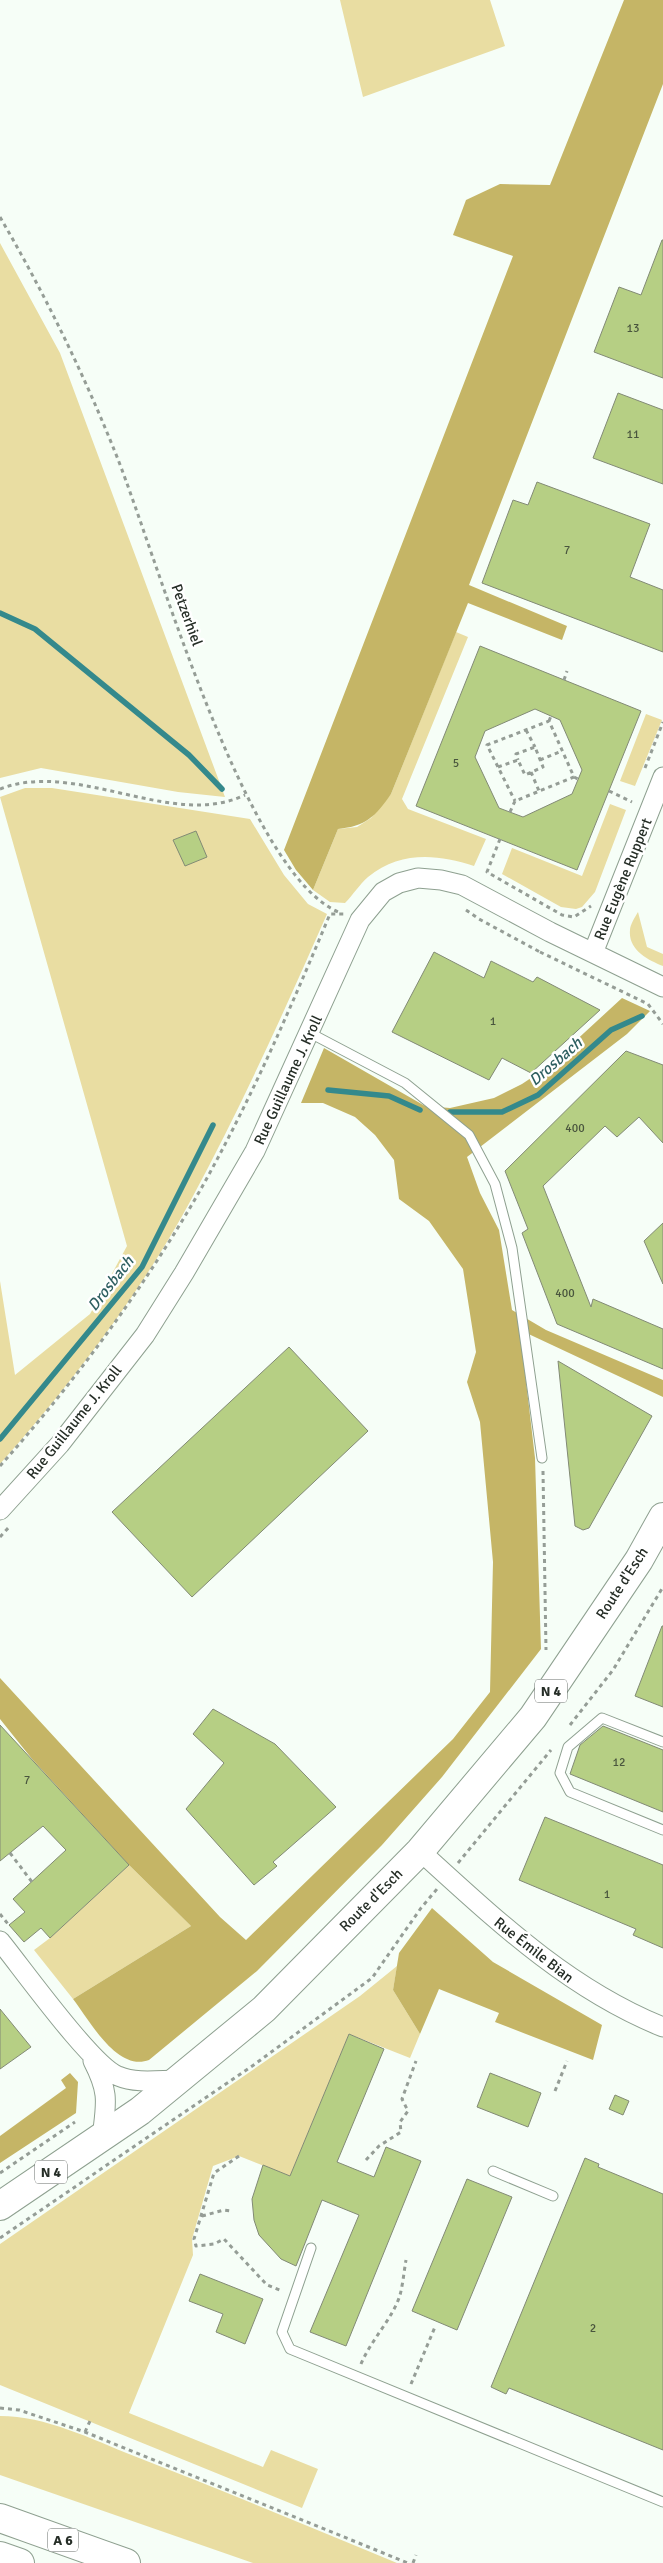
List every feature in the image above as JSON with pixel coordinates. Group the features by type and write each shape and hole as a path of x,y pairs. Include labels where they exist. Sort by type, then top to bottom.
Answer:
{"main road":[{"name":"Route d'Esch","path":"0,2206 102,2138 179,2080 264,2009 420,1851 533,1717 639,1560 663,1517"},
{"name":"A 6","path":"0,2518 126,2563"},
{"path":"0,2556 20,2563"}],"street":[{"name":"Rue Eugène Ruppert","path":"592,953 610,914 663,777"},
{"name":"Rue Guillaume J. Kroll","path":"0,1510 60,1444 145,1334 255,1151 310,1033 351,913 399,883 418,878 441,880 462,885 592,953 663,987"},
{"name":"Rue Émile Bian","path":"420,1851 454,1872 500,1925 563,1973 596,1995 663,2027"},
{"path":"0,1941 88,2051 115,2076 132,2081 179,2080"},
{"path":"88,2051 104,2083 106,2100 102,2138"}],"lane":[{"path":"310,1033 405,1083 468,1135 494,1184 512,1248 542,1458"},
{"path":"663,1742 602,1718 568,1747 560,1773 570,1792 663,1830"},
{"path":"493,2171 553,2196"},
{"path":"311,2248 282,2332 290,2349 663,2502"}],"path":[{"name":"Petzerhiel","path":"0,217 70,351 114,447 205,698 245,795 282,860 312,895 333,910 351,913"},
{"path":"564,680 567,671"},
{"path":"551,716 549,721 574,777 578,779"},
{"path":"515,801 487,745 549,721"},
{"path":"643,775 663,722"},
{"path":"526,730 535,746 543,767 525,775 516,754 535,746"},
{"path":"540,760 562,751"},
{"path":"498,767 518,760"},
{"path":"531,772 538,791"},
{"path":"510,812 515,801 574,777"},
{"path":"0,789 37,781 66,783 170,803 211,805 232,802 245,795"},
{"path":"609,791 633,801 629,810"},
{"path":"481,875 487,872 500,839"},
{"path":"487,872 562,915 574,917 592,906 595,897"},
{"path":"592,906 610,914"},
{"path":"0,1466 87,1364 158,1258 194,1200 272,1048 330,914 351,913"},
{"path":"542,1458 546,1650"},
{"path":"565,1733 613,1670 663,1587"},
{"path":"0,2238 255,2064 372,1978 421,1908 454,1872 461,1858 553,1748"},
{"path":"10,1853 32,1882"},
{"path":"454,1872 461,1858"},
{"path":"366,2160 379,2146 401,2132 400,2122 408,2111 402,2098 416,2061"},
{"path":"556,2091 567,2061"},
{"path":"0,2174 75,2122"},
{"path":"239,2156 214,2173 194,2239 196,2246 214,2244 224,2239 267,2284 295,2296"},
{"path":"202,2216 224,2210 232,2211"},
{"path":"356,2376 369,2344 385,2324 400,2296 406,2260"},
{"path":"406,2397 435,2327"},
{"path":"0,2408 19,2410 85,2432 408,2563"},
{"path":"85,2432 90,2421"},
{"path":"414,2563 416,2556"}],"shaded area":[{"path":"340,0 490,0 505,46 363,97"},
{"path":"624,0 663,0 663,84 469,585 567,626 562,640 468,603 391,794 380,809 363,823 338,829 313,890 296,870 284,850 513,256 453,235 466,200 500,184 550,185"},
{"path":"0,243 60,353 225,797 178,792 41,768 0,778"},
{"path":"456,632 468,637 402,799 408,809 486,839 474,866 433,857 406,859 380,869 368,877 345,903 330,902 313,890 338,829 357,827 371,818 391,794"},
{"path":"646,714 662,720 635,786 620,781"},
{"path":"25,788 52,788 250,819 284,875 308,904 327,914 246,1093 172,1233 128,1303 104,1336 53,1402 0,1464 0,1281 15,1375 90,1314 127,1246 0,797"},
{"path":"610,804 626,810 595,892 582,907 576,909 561,907 502,874 512,848 582,876"},
{"path":"638,912 647,947 663,954 663,966 645,957 632,943 630,928"},
{"path":"622,998 650,1011 627,1034 467,1157 480,1193 499,1230 512,1310 546,1330 663,1380 663,1397 520,1330 535,1458 541,1649 442,1777 382,1845 257,1971 149,2060 137,2062 126,2059 105,2042 73,1999 191,1926 129,1865 32,1759 0,1719 0,1678 220,1917 246,1940 453,1739 490,1692 493,1562 480,1422 467,1382 476,1352 463,1269 429,1221 399,1199 394,1160 375,1135 355,1117 323,1103 301,1103 324,1048 425,1106 450,1108 494,1098 522,1084 546,1068"},
{"path":"129,1865 191,1926 73,1999 34,1950 50,1938"},
{"path":"432,1908 493,1962 602,2025 593,2060 495,2022 499,2013 439,1989 420,2034 393,1990 399,1953"},
{"path":"397,1966 393,1990 420,2034 410,2058 349,2034 290,2176 239,2156 213,2166 192,2239 193,2255 129,2413 263,2467 271,2450 318,2469 302,2508 0,2385 0,2244 360,1996"},
{"path":"70,2073 78,2082 76,2113 0,2163 0,2136 66,2088 61,2080"},
{"path":"0,2416 17,2417 51,2424 85,2436 397,2563 253,2563 0,2475"}],"building":[{"path":"662,240 663,378 594,352 619,287 641,295"},
{"path":"618,393 663,410 663,484 593,458"},
{"path":"537,482 650,524 630,577 663,590 663,652 482,583 513,500 528,505"},
{"path":"480,646 641,711 577,870 416,806","holes":["535,709 560,720 582,770 572,794 523,817 499,808 475,757 485,731"]},
{"path":"196,831 207,857 185,866 173,840"},
{"path":"434,952 484,978 491,961 533,982 537,977 600,1010 531,1073 502,1058 489,1080 392,1032"},
{"path":"626,1051 663,1065 663,1143 639,1117 617,1137 605,1126 543,1186 591,1307 593,1299 663,1329 663,1369 557,1324 522,1233 528,1229 505,1171"},
{"path":"663,1223 663,1284 644,1241"},
{"path":"289,1347 368,1431 192,1597 112,1512"},
{"path":"558,1361 652,1416 589,1528 583,1530 575,1526"},
{"path":"663,1626 663,1707 635,1696"},
{"path":"213,1709 275,1744 336,1807 273,1862 277,1866 254,1885 186,1809 224,1763 193,1734"},
{"path":"0,1725 129,1865 50,1938 41,1928 24,1942 9,1925 25,1912 13,1899 66,1850 43,1826 0,1861"},
{"path":"603,1726 663,1750 663,1812 570,1774 580,1745"},
{"path":"545,1817 663,1865 663,1948 633,1935 636,1929 519,1880"},
{"path":"0,2009 31,2047 0,2069"},
{"path":"349,2034 384,2049 337,2162 374,2177 386,2147 421,2161 346,2346 310,2332 359,2215 322,2200 296,2266 281,2259 259,2235 254,2220 252,2199 263,2165 290,2176"},
{"path":"490,2073 541,2093 528,2127 477,2107"},
{"path":"615,2095 629,2101 623,2115 609,2109"},
{"path":"585,2158 599,2164 598,2167 663,2194 663,2450 509,2388 506,2394 491,2387"},
{"path":"467,2179 512,2197 457,2330 412,2311"},
{"path":"200,2274 263,2299 245,2344 216,2332 223,2314 189,2301"}],"waterway":[{"path":"0,613 35,629 189,755 222,789"},
{"name":"Drosbach","path":"450,1112 502,1112 538,1095 611,1030 642,1016"},
{"name":"Drosbach","path":"328,1090 389,1096 420,1110"},
{"name":"Drosbach","path":"0,1439 142,1267 213,1125"}]}
